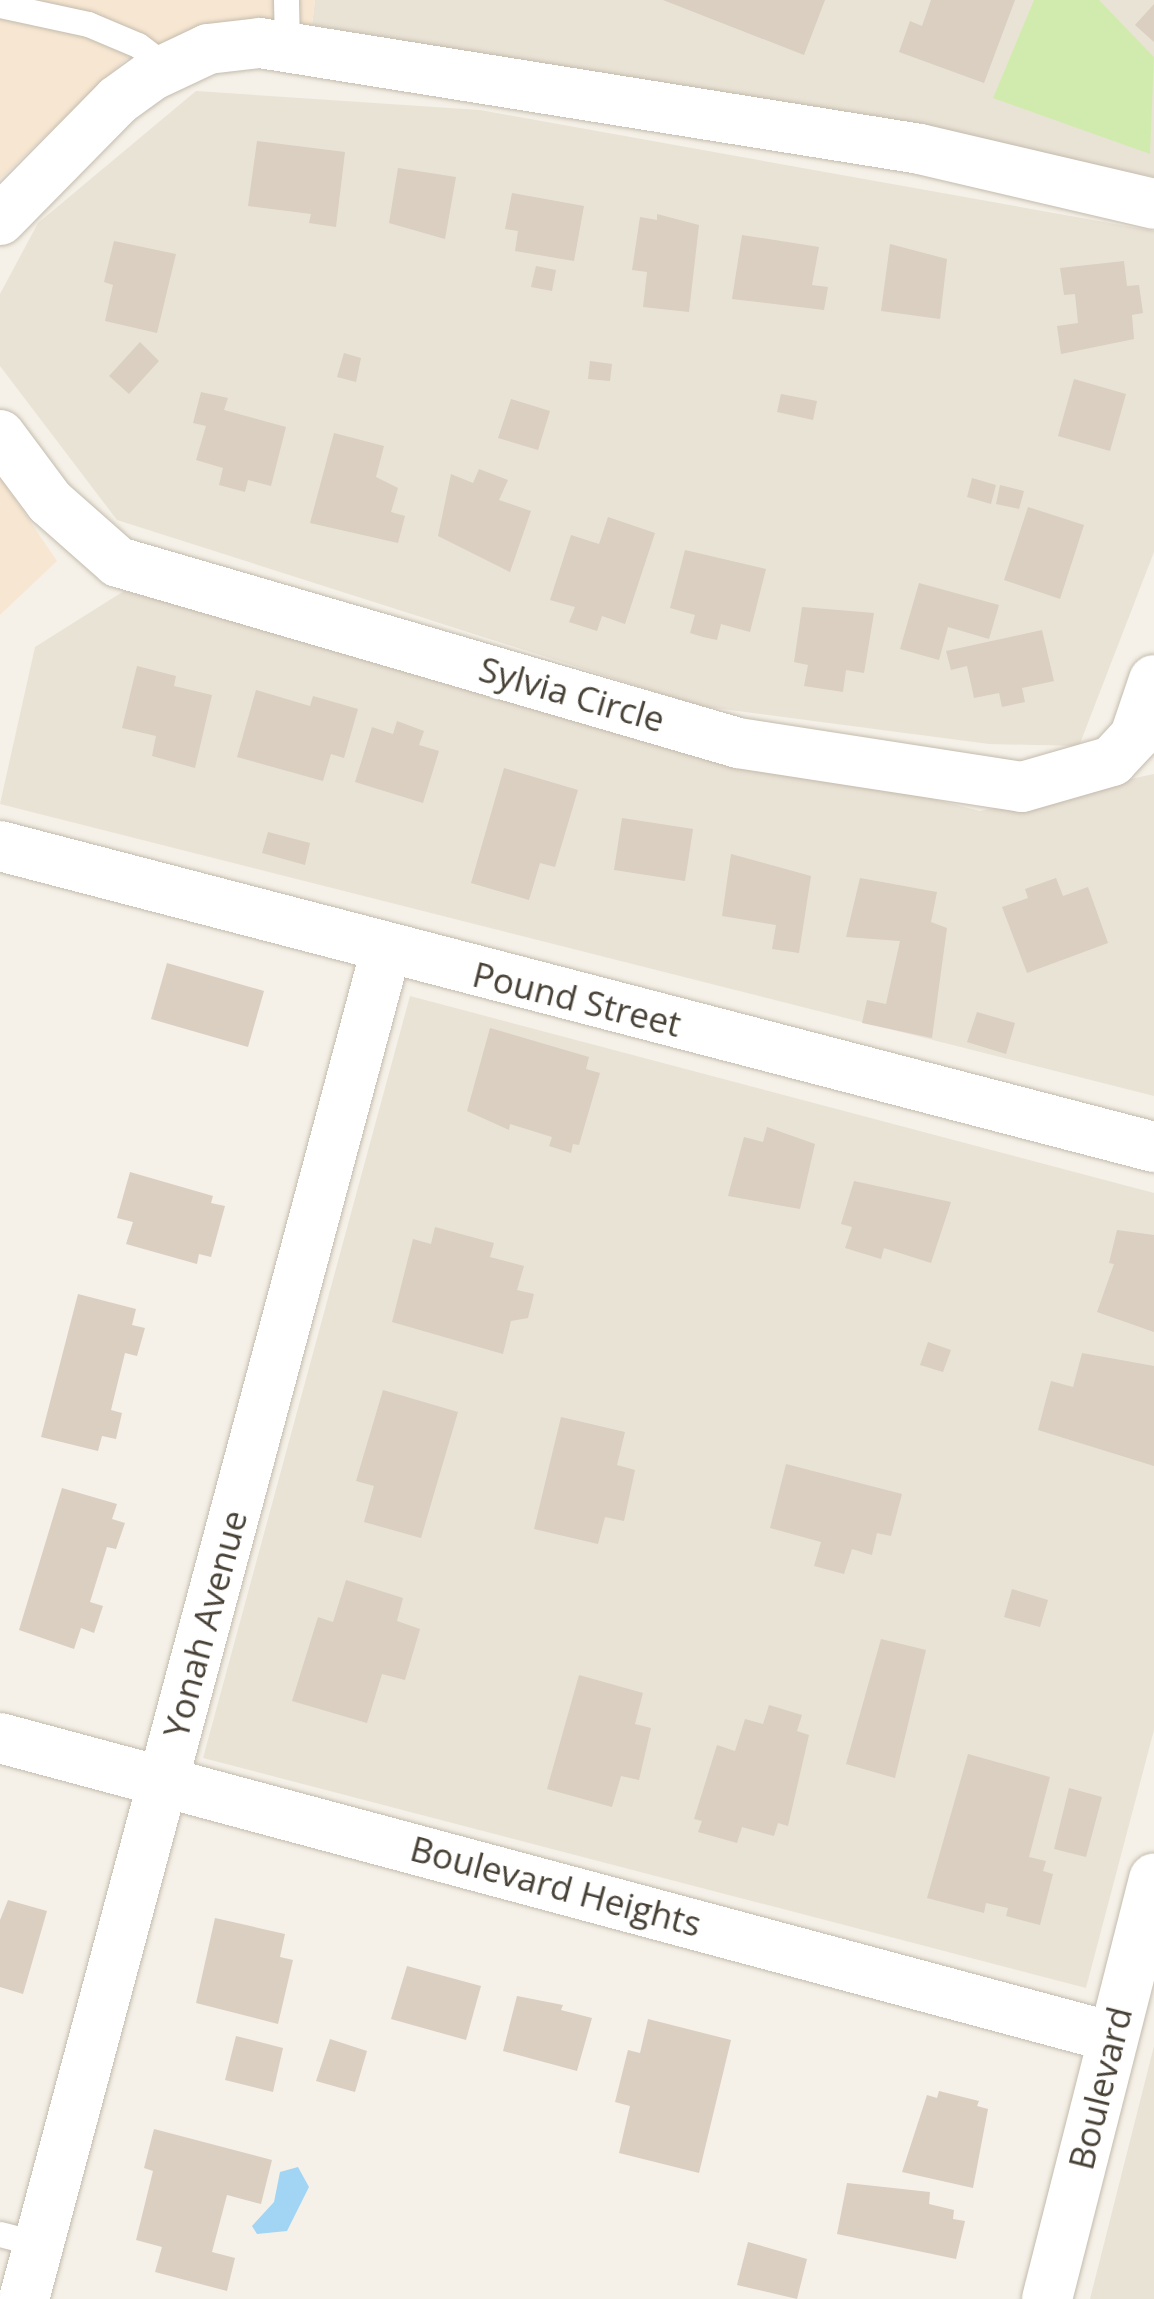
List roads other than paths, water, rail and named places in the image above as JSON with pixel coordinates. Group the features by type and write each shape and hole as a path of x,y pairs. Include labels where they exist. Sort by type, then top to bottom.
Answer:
{"street":[{"path":"0,220 118,100 168,68 208,49 286,23 920,149 1154,204"},
{"name":"Sylvia Circle","path":"0,435 50,502 118,562 738,743 1022,787 1112,762 1135,736 1154,680"},
{"name":"Pound Street","path":"0,846 386,950 1154,1147"},
{"name":"Yonah Avenue","path":"24,2299 19,2239 164,1778 386,950"},
{"name":"Boulevard Heights","path":"0,1738 164,1778 1112,2037"},
{"name":"Boulevard","path":"1048,2299 1154,1878"}],"lane":[{"path":"0,5 88,24 138,45 168,68"}],"water":[{"path":"298,2167 309,2187 287,2231 257,2234 252,2226 274,2202 280,2172"}]}
